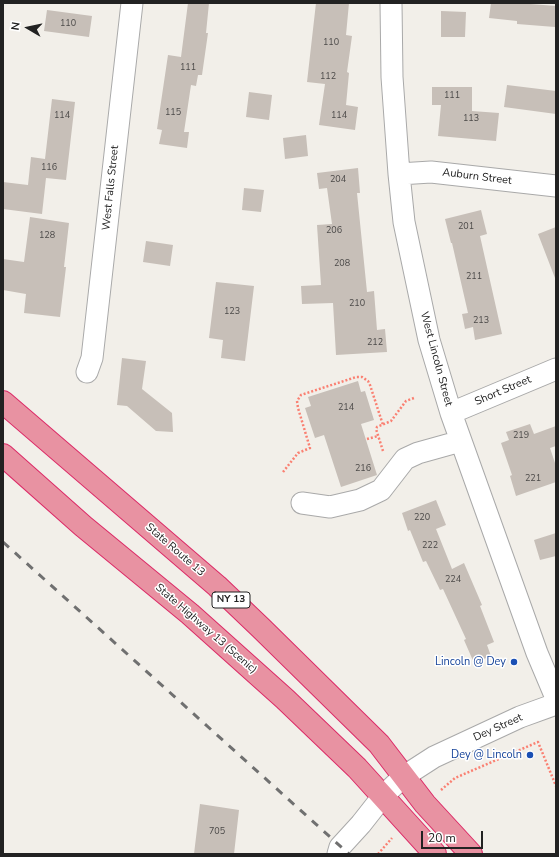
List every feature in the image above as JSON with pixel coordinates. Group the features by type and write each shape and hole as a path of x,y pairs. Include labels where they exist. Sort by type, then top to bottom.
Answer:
{"highway":[{"name":"State Route 13","path":"3,402 222,591 379,744 403,777"},
{"name":"State Highway 13 (Scenic)","path":"3,455 83,526 190,614 285,699 357,768 435,854"},
{"name":"NY 13","path":"403,777 425,804 471,854"}],"street":[{"name":"West Falls Street","path":"87,372 92,358 132,3"},
{"name":"West Lincoln Street","path":"391,3 392,76 404,222 429,340 460,441 537,653 556,698"},
{"name":"Auburn Street","path":"399,174 431,172 556,186"},
{"name":"Short Street","path":"451,413 556,369"},
{"path":"302,502 330,507 360,500 381,490 405,459 418,453 460,441"},
{"name":"Dey Street","path":"338,854 340,847 361,824 383,796 403,777 434,757 514,720 556,704"}],"path":[{"path":"283,472 298,453 310,448 298,408 297,401 301,395 356,377 362,377 368,381 370,385 383,425"},
{"path":"383,451 376,429 391,421 406,401 414,398"},
{"path":"368,439 378,436"},
{"path":"451,782 455,778 538,742 556,786"},
{"path":"378,854 388,842"}],"building":[{"path":"188,3 209,3 206,33 208,33 202,75 198,75 196,86 191,85 184,132 189,132 187,148 159,144 162,130 157,129 168,55 181,57"},
{"path":"316,3 349,3 346,35 352,36 347,72 349,73 346,105 358,107 355,130 319,125 325,84 307,82"},
{"path":"491,3 518,3 556,6 555,27 517,24 517,21 489,18"},
{"path":"47,10 92,16 89,37 44,31"},
{"path":"441,11 466,12 465,37 441,37"},
{"path":"507,85 556,91 556,114 504,107"},
{"path":"432,87 472,87 472,111 499,113 496,141 438,136 441,105 432,105"},
{"path":"249,92 272,95 269,120 246,117"},
{"path":"52,99 75,102 66,180 46,178 42,214 3,209 3,182 28,185 31,157 45,159"},
{"path":"306,135 308,156 285,159 283,138"},
{"path":"358,168 360,193 357,193 367,292 374,291 377,330 385,329 387,352 336,355 333,303 302,304 301,286 321,285 317,225 332,224 327,188 319,189 317,173"},
{"path":"244,188 264,190 261,212 242,210"},
{"path":"481,210 487,234 480,236 502,334 475,340 473,327 465,329 462,314 468,313 445,219"},
{"path":"30,217 69,223 64,267 66,267 60,317 24,313 26,294 3,290 3,259 24,262"},
{"path":"556,227 556,277 555,278 538,234"},
{"path":"146,241 173,245 170,266 143,262"},
{"path":"216,282 254,286 245,361 221,358 223,340 209,338"},
{"path":"122,358 146,361 142,389 172,413 173,432 156,431 127,406 117,405"},
{"path":"358,381 361,392 365,391 374,420 361,424 377,475 341,487 324,435 315,438 305,408 311,406 308,397"},
{"path":"530,424 534,434 556,426 556,446 550,448 556,466 556,482 516,496 510,476 512,475 501,443 509,440 506,432"},
{"path":"436,500 446,525 436,529 452,569 464,563 482,605 480,606 494,642 487,645 491,656 474,663 464,640 466,639 443,589 440,590 426,561 423,562 410,530 408,531 402,513"},
{"path":"556,533 556,556 540,560 534,540"},
{"path":"200,804 239,810 234,854 194,854"}],"railway":[{"path":"3,542 349,854"}],"place":[{"name":"Lincoln @ Dey","path":"514,662"},
{"name":"Dey @ Lincoln","path":"530,755"}]}
